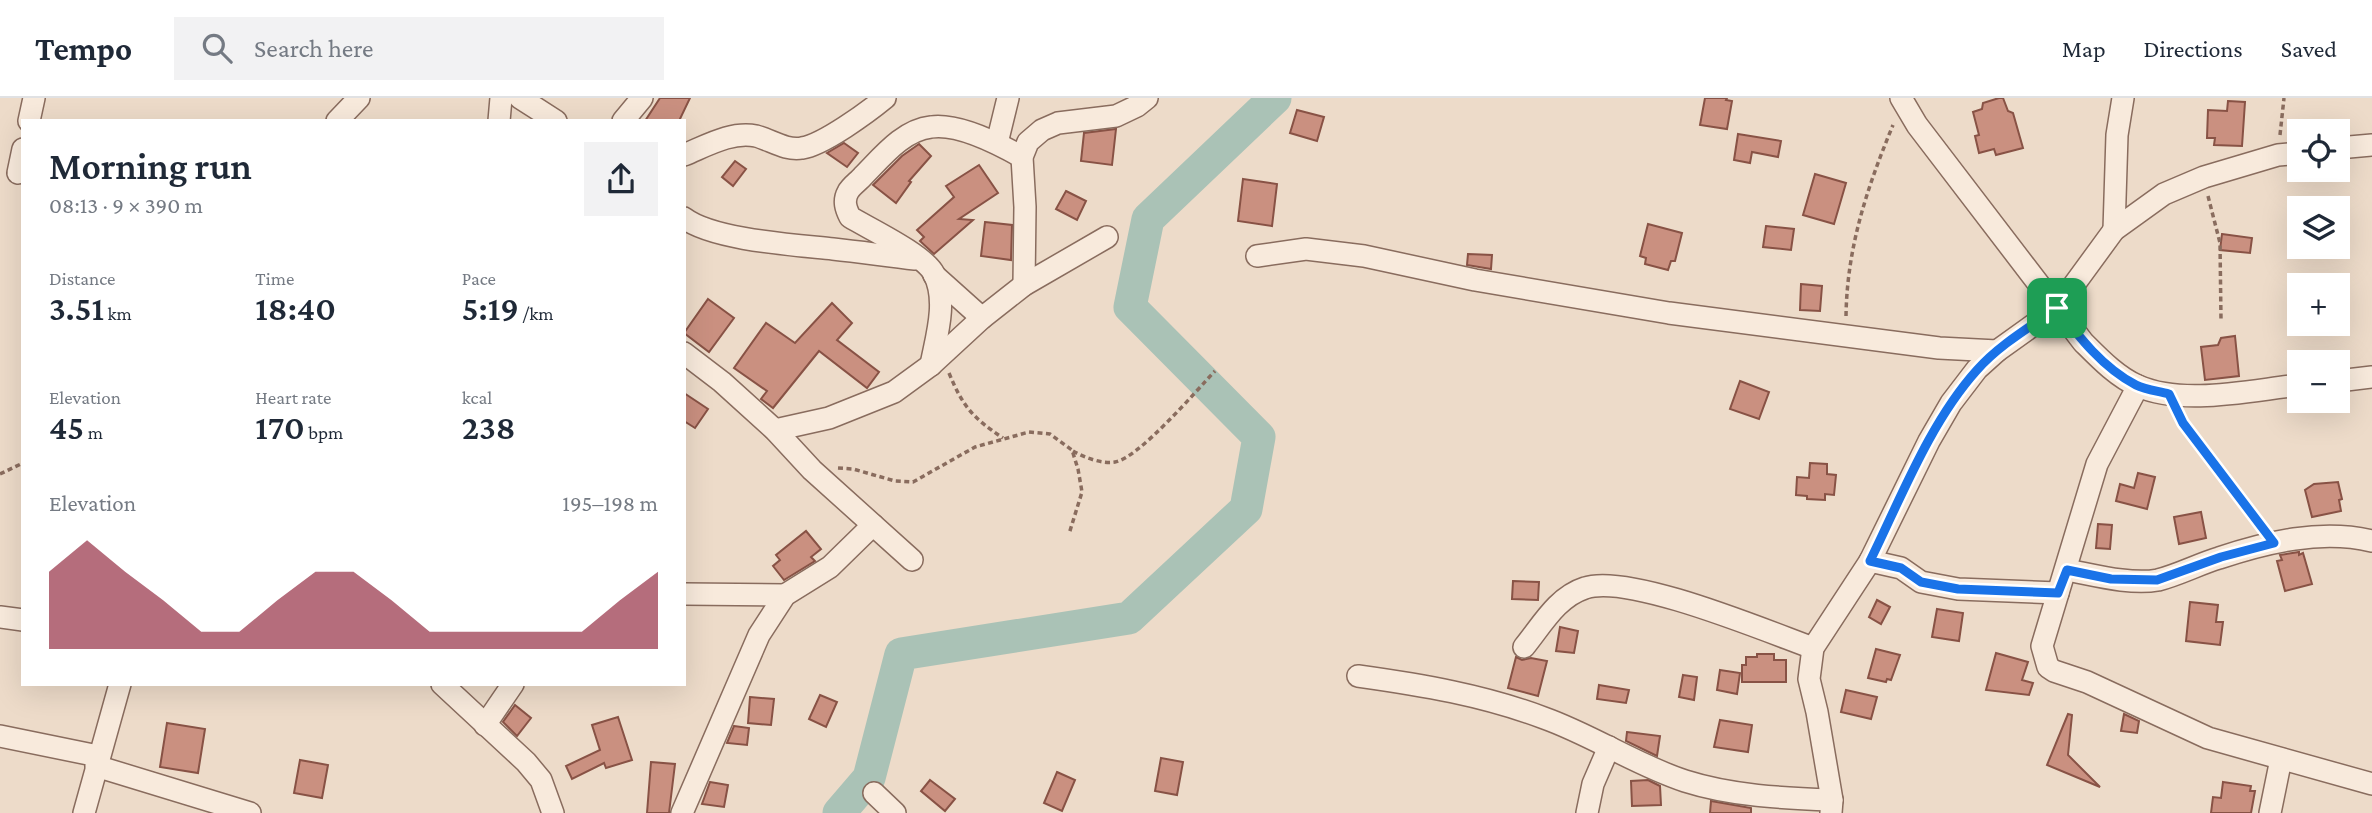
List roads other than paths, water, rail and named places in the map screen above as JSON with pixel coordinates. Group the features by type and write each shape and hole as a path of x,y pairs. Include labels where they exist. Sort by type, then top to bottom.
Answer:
{"street":[{"path":"29,119 34,98"},
{"path":"339,119 359,98"},
{"path":"499,119 501,98"},
{"path":"520,98 553,119"},
{"path":"626,119 642,98"},
{"path":"686,154 715,142 745,135 787,147 801,148 841,129 884,98"},
{"path":"997,143 1008,98"},
{"path":"1024,285 1022,157 1028,142 1042,130 1058,123 1116,116 1138,106 1147,98"},
{"path":"2114,230 2117,135 2123,98"},
{"path":"1902,100 1917,125 2083,342 2109,367 2137,386 2169,394 2207,395 2287,386"},
{"path":"982,318 928,267 850,217 845,206 848,192 893,145 922,129 934,126 954,129 997,143 1022,157"},
{"path":"2350,147 2372,145"},
{"path":"13,172 21,154"},
{"path":"1358,676 1480,697 1546,718 1683,780 1721,791 1831,807 1817,712 1809,679 1812,648 1870,561 1929,441 1951,403 1977,369 1997,351 2057,308 2114,230 2164,194 2204,177 2287,154"},
{"path":"686,219 730,235 928,267"},
{"path":"775,430 830,418 894,392 1024,285 1107,237"},
{"path":"1257,256 1306,249 1364,256 1568,298 1777,328 1939,348 1997,351"},
{"path":"928,267 940,299 936,360"},
{"path":"686,355 722,382 775,430 812,470 912,560"},
{"path":"2350,379 2372,377"},
{"path":"2137,386 2096,464 2067,570 2042,646 2048,667 2087,682 2208,738 2372,784"},
{"path":"682,813 759,635 785,595 830,567 873,525"},
{"path":"2067,570 2111,579 2157,580 2221,557 2308,536 2372,541"},
{"path":"1870,561 1901,568 1921,582 1958,589 2058,593"},
{"path":"1524,647 1563,599 1587,587 1606,586 1644,591 1705,608 1812,648"},
{"path":"686,594 785,595"},
{"path":"0,617 21,620"},
{"path":"84,813 120,686"},
{"path":"445,686 526,762 541,780 553,813"},
{"path":"485,725 512,686"},
{"path":"0,736 97,761 250,813"},
{"path":"1587,813 1593,784 1609,747"},
{"path":"2270,813 2281,759"},
{"path":"874,793 895,813"}],"waterway":[{"path":"839,813 869,778 901,654 1129,618 1246,509 1259,437 1130,307 1148,219 1275,98"}]}
